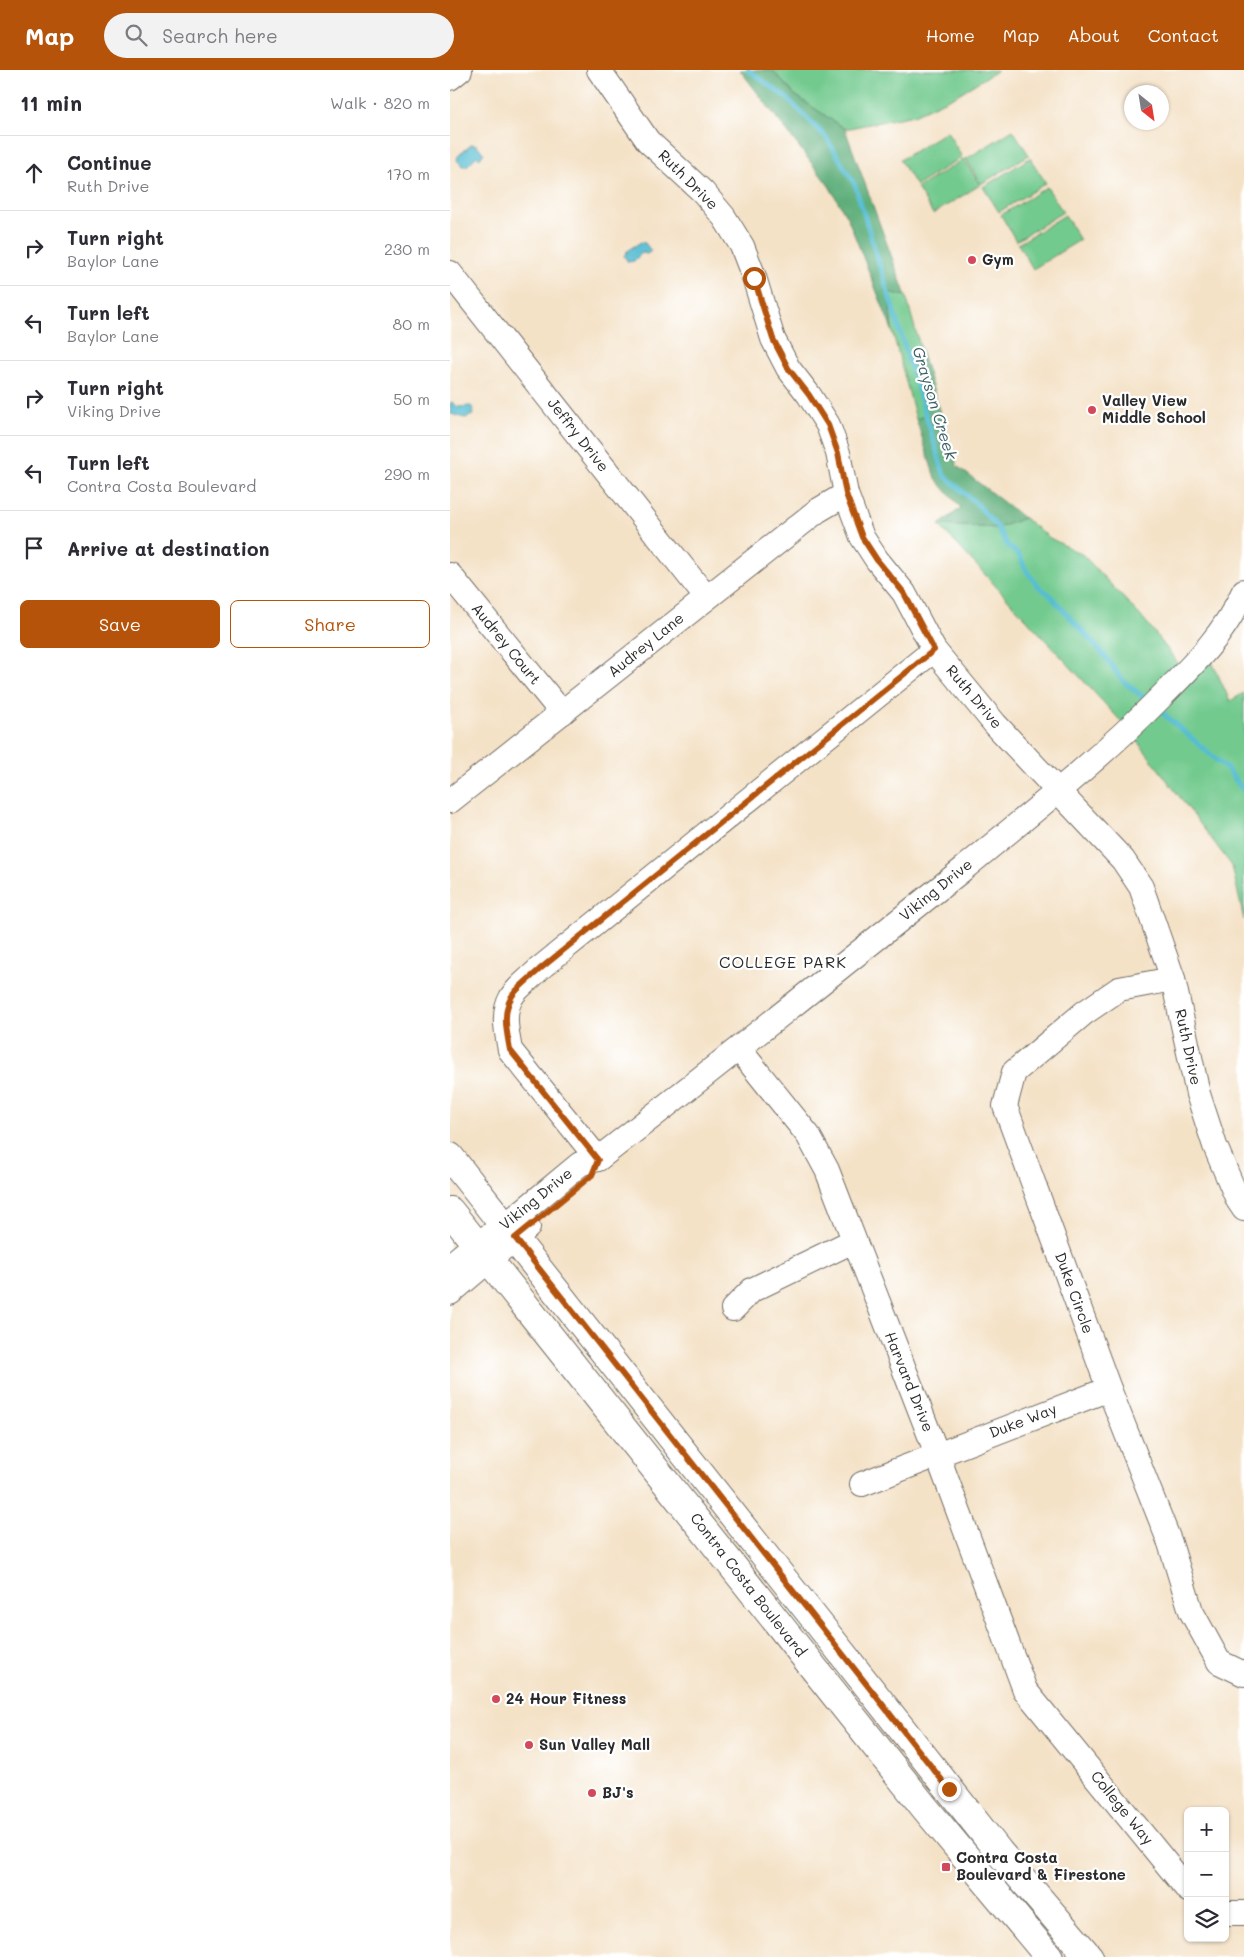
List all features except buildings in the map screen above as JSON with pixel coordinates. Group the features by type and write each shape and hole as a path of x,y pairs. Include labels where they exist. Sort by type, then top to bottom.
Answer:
{"main road":[{"path":"450,1157 994,1845 1089,1957"},
{"name":"Contra Costa Boulevard","path":"450,1211 920,1802 1049,1957"}],"street":[{"path":"450,78 460,70"},
{"name":"Ruth Drive","path":"599,70 648,141 703,192 724,217 742,246 773,339 788,368 809,395 828,425 838,453 846,494 862,537 877,560 904,593 934,650 995,724 1123,860 1141,887 1173,979 1198,1094 1215,1146 1238,1200 1244,1209"},
{"name":"Jeffry Drive","path":"450,273 706,597"},
{"name":"Audrey Lane","path":"450,801 706,597 817,511 846,494"},
{"name":"Audrey Court","path":"450,575 562,712"},
{"name":"Viking Drive","path":"483,1252 592,1175 598,1160 1059,791 1129,730 1207,651 1234,611 1244,591"},
{"path":"598,1160 510,1050 506,1028 506,1011 511,997 540,969 934,650"},
{"name":"Duke Circle","path":"1173,979 1119,989 1084,1013 1014,1072 1005,1106 1109,1389 1170,1543 1191,1611 1219,1662 1244,1674"},
{"name":"Harvard Drive","path":"739,1049 808,1135 827,1170 938,1454 1025,1690 1056,1727"},
{"path":"733,1309 752,1290 853,1240"},
{"path":"450,1265 483,1252"},
{"path":"450,1293 483,1252"},
{"name":"Duke Way","path":"862,1484 1109,1389"},
{"name":"College Way","path":"1056,1727 1184,1885"},
{"path":"1229,1914 1244,1913"}],"green space":[{"path":"740,70 772,70 795,95 845,129 906,296 888,292 892,330 848,219 829,186"},
{"path":"772,70 998,70 955,96 914,115 845,129 795,95"},
{"path":"1013,130 1029,155 981,184 966,159"},
{"path":"947,131 962,157 916,186 900,160"},
{"path":"1030,158 1046,183 999,212 983,187"},
{"path":"964,159 980,185 933,214 917,188"},
{"path":"1047,187 1063,212 1016,241 1001,215"},
{"path":"1065,215 1080,240 1033,269 1018,244"},
{"path":"888,291 906,296 922,354 911,363 927,415 916,419 892,330"},
{"path":"922,354 957,466 1024,518 998,528 939,525 961,508 935,478 916,419 927,415 910,363"},
{"path":"1024,518 1050,538 1083,555 1148,624 1185,672 1207,651 1230,701 1244,693 1244,920 1232,866 1129,730 939,525 998,528"}],"water":[{"path":"472,144 477,145 484,154 479,158 477,156 467,166 462,166 457,160 458,156"},
{"path":"641,242 645,243 651,251 647,254 642,253 634,261 628,262 624,256 628,250"},
{"path":"452,402 458,407 471,406 474,409 473,415 465,418 451,414 450,403"}],"waterway":[{"name":"Grayson Creek","path":"748,70 787,98 826,137 855,185 944,475 977,504 998,528 1008,546 1019,555 1026,570 1039,587 1048,593 1104,655 1122,680 1148,701"},
{"name":"Grayson Creek","path":"1158,709 1227,769 1244,791"}],"place":[{"name":"Gym","path":"972,260"},
{"name":"Valley View Middle School","path":"1092,410"},
{"name":"24 Hour Fitness","path":"496,1699"},
{"name":"Sun Valley Mall","path":"529,1745"},
{"name":"BJ's","path":"592,1793"},
{"name":"Contra Costa Boulevard & Firestone","path":"946,1867"}],"district":[{"name":"COLLEGE PARK","path":"783,962"}],"route":[{"path":"754,278 773,339 788,368 809,395 828,425 838,453 846,494 862,537 877,560 904,593 934,650 540,969 511,997 506,1011 506,1028 510,1050 598,1160 592,1175 515,1238 949,1789"}]}
